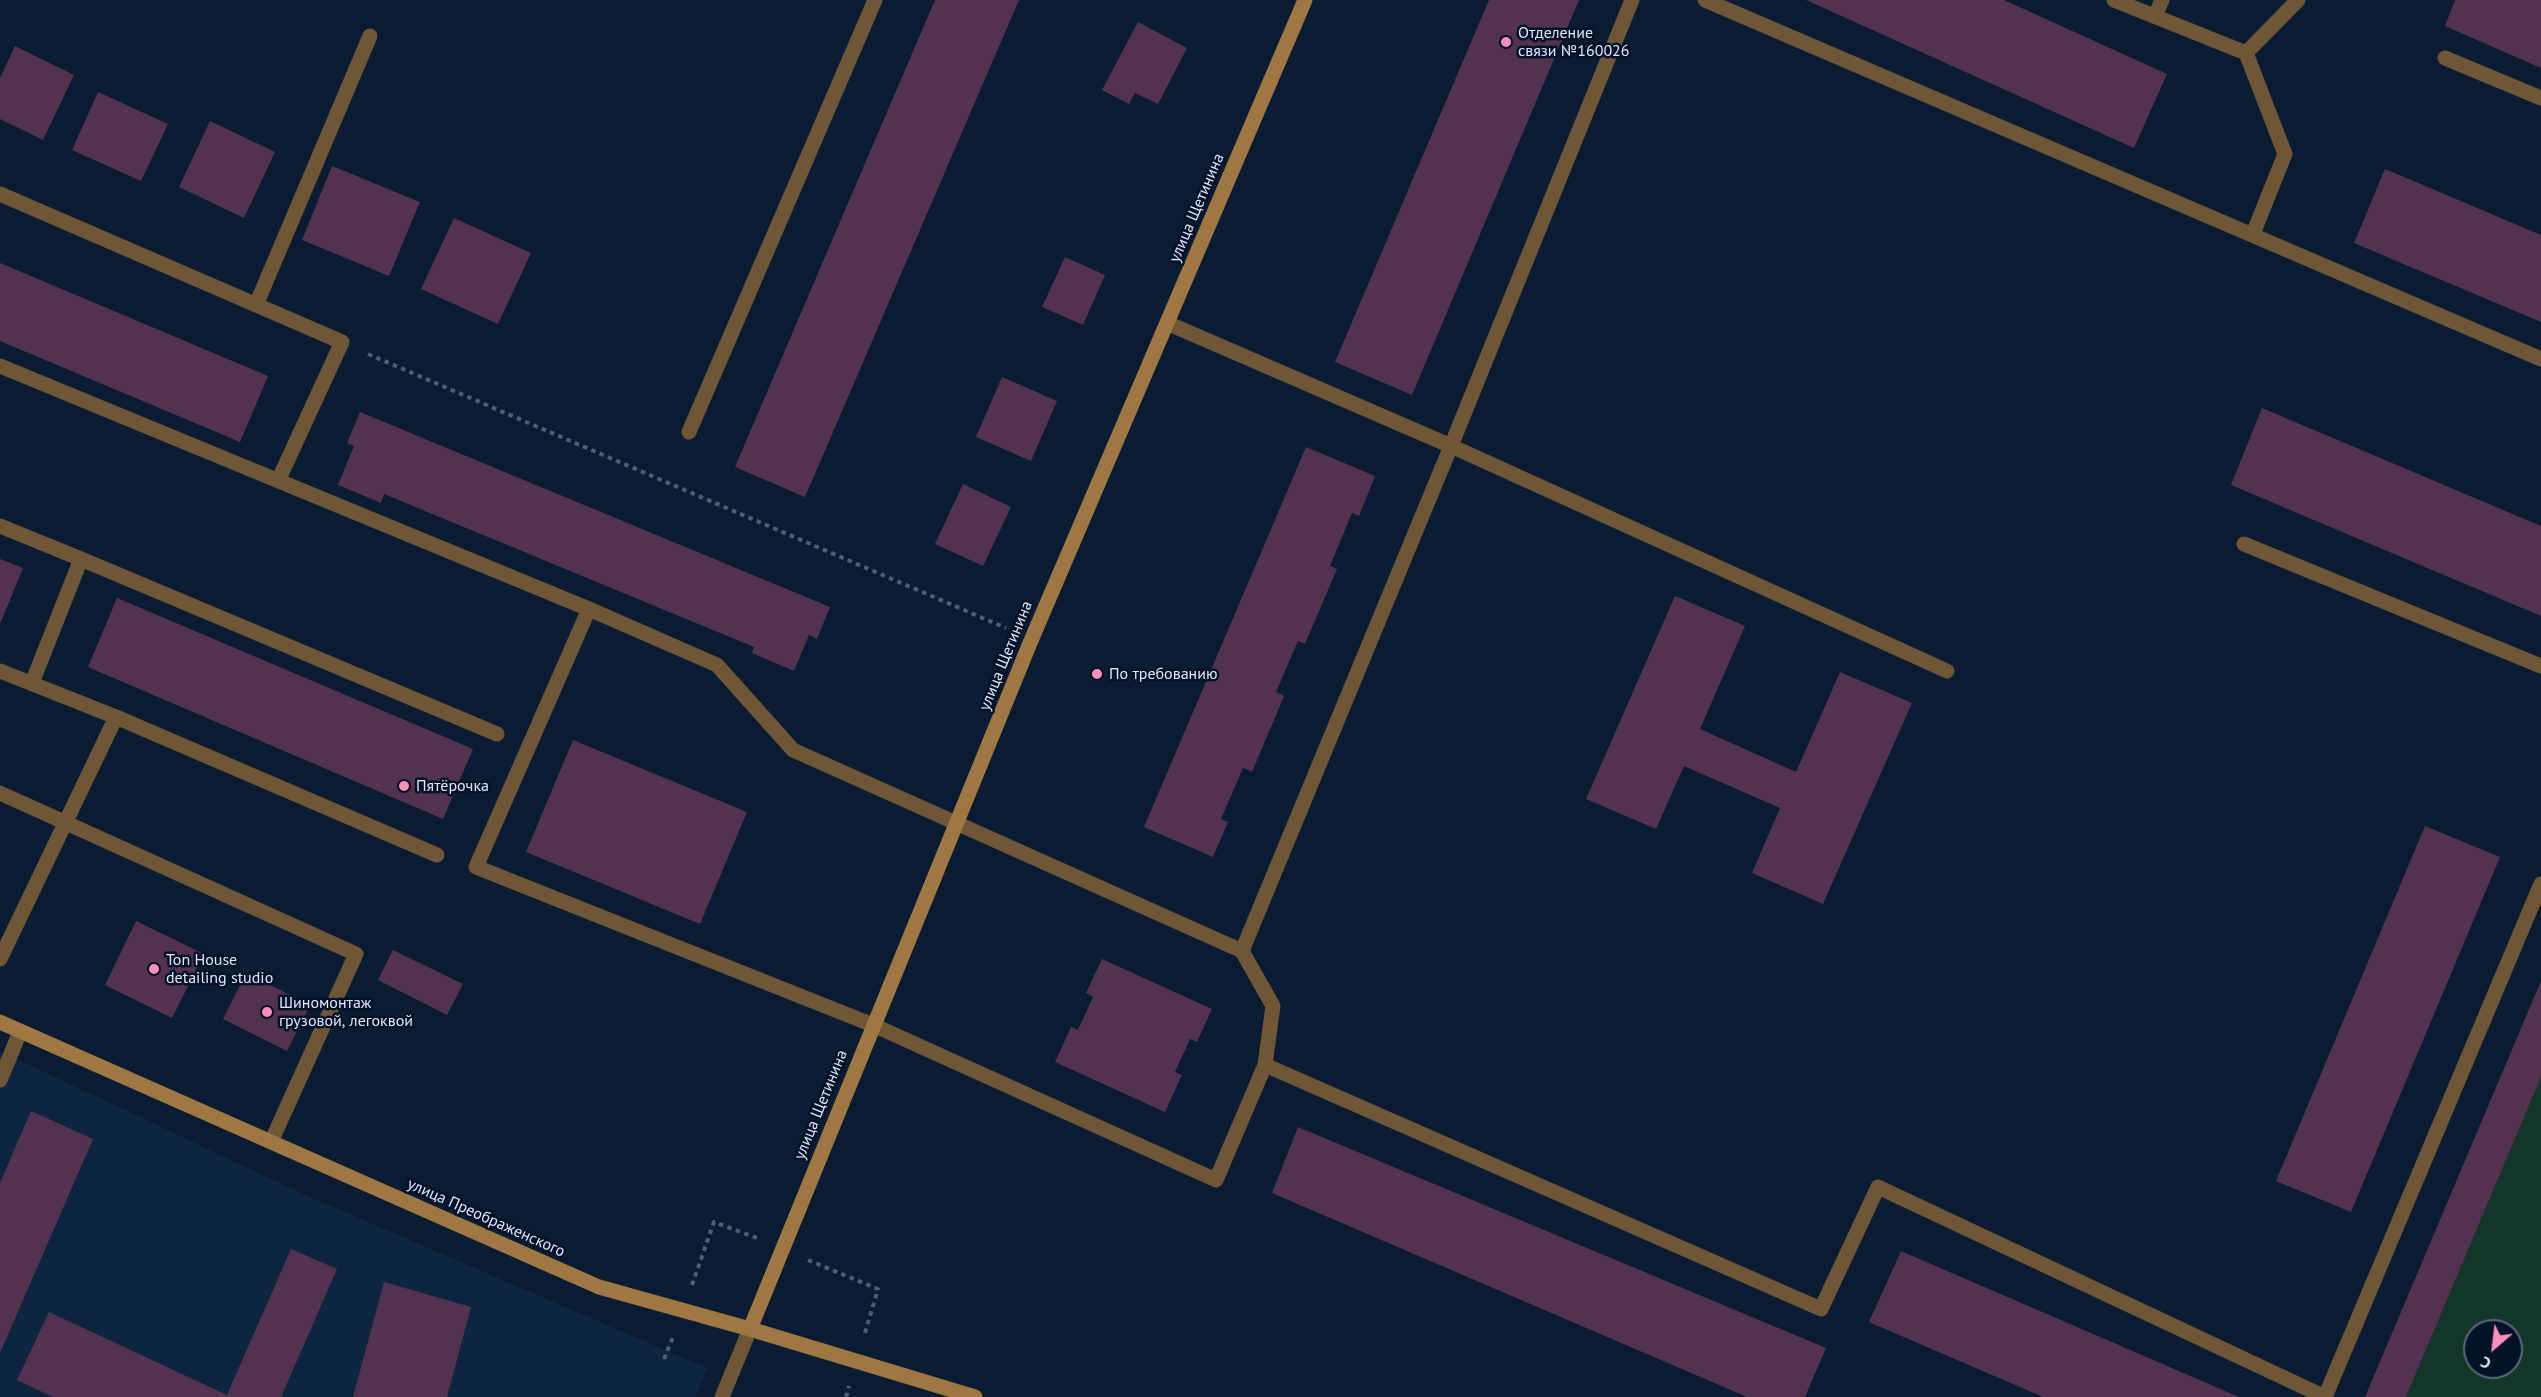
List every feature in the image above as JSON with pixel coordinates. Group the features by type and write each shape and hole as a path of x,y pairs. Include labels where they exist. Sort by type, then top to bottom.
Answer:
{"street":[{"path":"689,432 875,0"},
{"name":"улица Щетинина","path":"750,1329 1032,638 1305,0"},
{"path":"1242,951 1632,0"},
{"path":"1705,0 2541,359"},
{"path":"2114,0 2246,53 2284,154 2253,234"},
{"path":"2155,16 2162,0"},
{"path":"2246,53 2298,0"},
{"path":"256,305 370,36"},
{"path":"2445,58 2541,98"},
{"path":"0,194 342,342 278,481"},
{"path":"1167,323 1451,446 1947,671"},
{"path":"0,366 590,609 717,665 793,750 956,825 1242,951 1273,1006 1264,1065 1216,1180 873,1025 476,867 590,609"},
{"path":"0,526 497,734"},
{"path":"2244,544 2541,666"},
{"path":"32,683 81,559"},
{"path":"0,671 116,717 437,855"},
{"path":"0,959 116,717"},
{"path":"0,793 356,954 271,1142"},
{"path":"1264,1065 1821,1309 1878,1187 2325,1397 2541,884"},
{"name":"улица Преображенского","path":"0,1022 600,1287 750,1329 975,1397"},
{"path":"0,1080 20,1032"},
{"path":"722,1397 750,1329"}],"path":[{"path":"342,342 1032,638"}],"shaded area":[{"path":"0,1051 303,1194 707,1368 695,1397 0,1397"}],"green space":[{"path":"2541,1077 2541,1397 2406,1397"}],"building":[{"path":"935,0 1019,0 805,497 735,467"},
{"path":"1489,0 1579,0 1412,395 1335,362"},
{"path":"1806,0 2004,0 2167,74 2134,148"},
{"path":"2455,0 2541,0 2541,68 2445,26"},
{"path":"1138,22 1187,48 1158,104 1135,93 1129,104 1102,90"},
{"path":"15,46 74,75 43,140 0,119 0,78"},
{"path":"98,92 168,124 141,181 72,150"},
{"path":"210,121 275,152 244,218 179,187"},
{"path":"332,166 420,202 389,276 302,240"},
{"path":"2385,169 2541,235 2541,322 2354,243"},
{"path":"454,218 531,253 498,324 421,289"},
{"path":"1065,257 1105,275 1083,325 1042,307"},
{"path":"0,263 268,376 240,442 0,341"},
{"path":"1002,377 1057,401 1031,461 976,437"},
{"path":"2262,408 2541,526 2541,616 2231,485"},
{"path":"360,412 830,607 817,639 809,635 794,671 752,653 754,647 384,494 381,503 338,485 354,446 347,443"},
{"path":"1306,447 1375,476 1359,516 1352,513 1330,566 1337,569 1305,644 1298,641 1276,692 1284,696 1252,772 1243,768 1221,819 1228,822 1213,857 1144,827"},
{"path":"963,484 1011,507 983,566 935,544"},
{"path":"0,559 23,568 0,624"},
{"path":"1675,596 1745,626 1700,729 1796,772 1840,672 1912,703 1823,904 1752,873 1780,808 1684,766 1656,829 1586,799"},
{"path":"117,598 473,749 443,819 88,667"},
{"path":"573,740 747,812 700,924 526,852"},
{"path":"2425,826 2500,857 2351,1212 2276,1181"},
{"name":"Ton House detailing studio","path":"136,921 204,954 172,1018 105,985"},
{"path":"393,950 463,984 447,1015 378,980"},
{"path":"1102,959 1212,1009 1197,1042 1190,1039 1175,1072 1182,1075 1165,1112 1055,1062 1071,1027 1078,1030 1093,997 1086,993"},
{"name":"Шиномонтаж грузовой, легоквой","path":"246,973 310,1005 287,1051 223,1019"},
{"path":"2541,981 2541,1077 2406,1397 2365,1397"},
{"path":"31,1111 93,1139 0,1353 0,1183"},
{"path":"1298,1127 1826,1348 1805,1397 1747,1397 1272,1193"},
{"path":"291,1249 337,1269 281,1397 53,1397 17,1380 49,1312 227,1395"},
{"path":"1901,1251 2239,1397 2043,1397 1869,1322"},
{"path":"384,1282 471,1307 447,1397 353,1397"}],"place":[{"name":"Отделение связи №160026","path":"1506,42"},
{"name":"По требованию","path":"1097,674"},
{"name":"Пятёрочка","path":"404,786"},
{"name":"Ton House detailing studio","path":"154,969"},
{"name":"Шиномонтаж грузовой, легоквой","path":"267,1012"}]}
